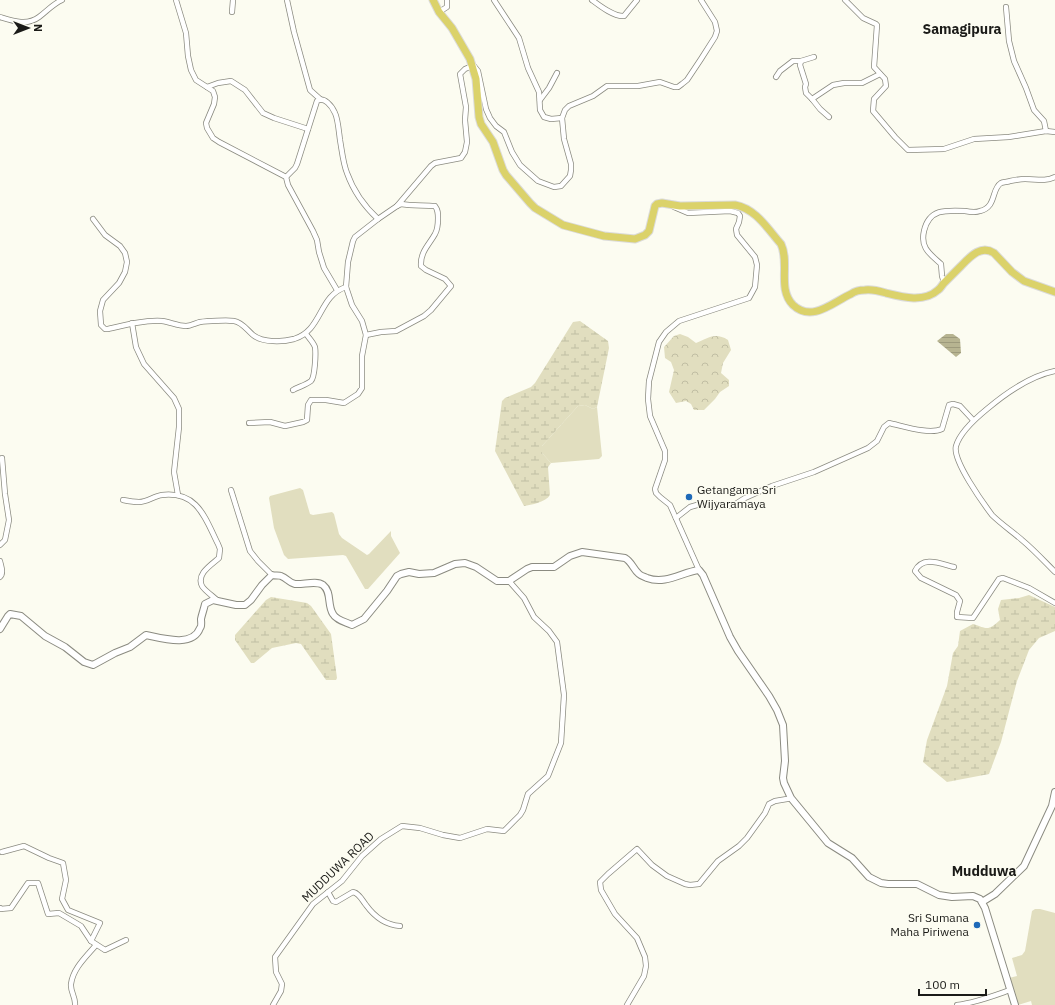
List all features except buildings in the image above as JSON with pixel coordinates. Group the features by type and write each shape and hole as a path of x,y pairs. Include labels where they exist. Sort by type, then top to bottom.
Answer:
{"main road":[{"path":"433,0 439,12 452,28 468,54 476,80 478,112 481,124 493,142 500,164 506,175 535,208 557,222 576,229 604,236 636,239 645,235 649,231 655,206 657,204 662,203 680,206 735,205 743,207 756,215 781,244 785,256 784,287 786,295 794,306 809,312 824,309 851,293 866,289 911,298 924,297 938,290 972,254 982,250 988,250 994,253 1012,272 1024,281 1055,292"}],"street":[{"path":"0,17 16,22 34,21 53,5 62,0"},
{"path":"176,0 186,33 191,70 196,80 213,91 215,97 214,104 206,123 207,128 213,138 219,142 286,177 288,185 317,240 324,268 337,290"},
{"path":"232,12 233,0"},
{"path":"287,0 310,90 320,99 328,102 335,112 347,173 368,210 378,219"},
{"path":"439,12 447,8 447,0"},
{"path":"494,0 519,38 528,68 539,92 540,110 544,117 551,119 562,118"},
{"path":"592,0 603,8 620,16 624,16 637,0"},
{"path":"249,423 270,422 284,426 303,422 307,420 308,405 311,400 326,400 344,403 358,394 362,388 362,356 366,335 362,321 352,305 346,287 348,262 353,241 378,219 397,206 431,166 435,163 461,158 465,152 467,142 465,120 466,107 460,74 465,69 474,66 478,71 486,109 490,118 496,126 504,132 512,152 520,165 538,181 554,187 561,186 570,176 571,170 571,164 564,139 562,118 565,110 569,106 593,96 607,86 638,86 660,82 678,87 687,80 717,32 715,22 701,0"},
{"path":"845,0 863,18 877,25 874,67 885,80 886,86 874,99 873,111 908,150 944,149 974,139 1009,137 1046,131 1055,132"},
{"path":"1006,8 1009,41 1014,61 1034,110 1044,121 1046,131"},
{"path":"776,77 780,71 793,61 801,61 814,57"},
{"path":"801,61 800,65 806,84 806,92 820,109 829,117"},
{"path":"540,100 549,88 557,73"},
{"path":"812,99 833,85 844,83 862,83 880,74"},
{"path":"207,87 218,83 231,81 245,90 264,113 274,118 308,128"},
{"path":"286,177 297,164 317,101 320,99"},
{"path":"944,283 941,264 928,252 925,247 923,237 926,224 930,217 938,212 954,210 975,212 981,211 989,206 997,188 1001,183 1023,179 1048,180 1055,176"},
{"path":"366,335 396,331 424,316 451,286 445,279 421,266 420,260 426,247 436,232 438,224 438,209 435,206 427,205 410,206 401,204 397,206"},
{"path":"671,204 675,208 688,213 730,211 738,213 740,216 736,228 737,235 755,257 757,265 755,287 749,298 679,321 666,332 659,342 649,381 648,399 650,416 665,451 665,460 655,489 656,493 670,505 730,637 777,710 783,725 785,761 783,778 790,798 828,843 852,858 869,877 881,883 917,884 940,895 952,897 973,896 980,899 1014,1005"},
{"path":"93,219 105,235 120,246 125,252 127,262 125,272 119,283 103,300 100,311 101,325 105,329 132,323 162,321 186,326 202,322 234,321 241,323 255,336 269,341 276,342 294,339 306,334 314,325 327,300 337,290 346,287"},
{"path":"132,323 136,347 144,364 174,398 179,409 179,427 174,472 178,495"},
{"path":"293,390 311,381 314,376 315,347 306,334"},
{"path":"1055,371 1037,377 1004,395 973,420 959,439 956,447 958,461 978,497 993,516 1023,541 1055,572"},
{"path":"676,518 690,507 697,505 734,505 745,498 772,486 814,472 868,448 877,441 884,427 889,423 921,430 937,431 942,429 950,406 953,404 960,406 973,420"},
{"path":"0,545 5,540 9,520 2,458"},
{"path":"231,490 250,551 258,561 272,575 282,576 290,583 318,583 324,586 329,594 330,606 333,615 338,619 352,625 364,619 400,574 409,572 419,574 434,573 454,564 465,563 476,567 498,581 509,581 532,567 554,567 570,556 582,552 625,558 639,575 650,579 670,579 693,570 699,570"},
{"path":"123,500 139,502 161,496 178,495 190,500 202,511 220,549 218,558 203,572 200,578 202,586 218,601"},
{"path":"0,561 2,570 2,576 0,577"},
{"path":"954,567 929,561 918,566 915,571 921,578 956,595 960,601 957,617 973,618 999,579 1003,578 1029,588 1055,603"},
{"path":"1,623 10,614 21,616 45,636 65,647 84,662 93,665 130,647 146,635 179,641 192,638 201,628 201,618 205,604 213,600 236,605 245,605 272,575"},
{"name":"MUDDUWA ROAD","path":"274,1005 281,991 282,984 276,972 275,958 313,904 342,881 362,856 381,839 402,826 420,828 442,835 460,838 487,829 504,831 520,816 528,794 548,776 561,743 564,695 557,642 549,631 534,617 524,598 509,581"},
{"path":"982,902 995,894 1024,866 1052,806 1055,792"},
{"path":"627,1005 644,976 646,966 645,957 637,938 615,914 601,890 600,882 637,849 652,865 667,876 685,884 699,884 718,861 739,846 747,838 765,813 769,804 774,801 790,798"},
{"path":"2,852 24,846 63,863 66,880 62,898 68,910 100,923 91,941"},
{"path":"0,908 12,908 28,883 38,883 48,914 59,913 81,926 91,941 105,950 126,940"},
{"path":"328,892 333,901 336,902 353,892 357,893 367,907 382,921 394,926 400,926"},
{"path":"75,1005 76,1003 71,991 71,983 77,967 96,945"},
{"path":"957,1005 983,999 1010,990"}],"green space":[{"path":"580,321 608,341 609,348 597,407 593,409 585,405 578,406 542,446 542,453 551,463 548,467 550,495 542,501 524,506 495,451 502,401 505,398 531,387 535,383 573,322"},
{"path":"680,334 688,337 696,343 716,336 728,340 731,350 723,363 721,373 729,380 729,386 720,392 704,410 694,410 691,404 686,401 676,403 669,392 674,370 671,362 665,358 664,347 674,336"},
{"path":"585,405 593,409 597,407 602,456 599,459 551,463 542,453 542,446 578,406"},
{"path":"300,488 303,490 310,514 313,515 332,512 334,514 339,534 342,538 367,555 391,531 391,536 400,553 368,589 365,589 346,556 288,559 284,555 274,528 269,498 270,496"},
{"path":"1029,595 1055,607 1055,631 1039,638 1029,650 1017,681 1001,742 989,774 947,782 923,762 927,740 947,686 953,653 958,646 960,631 973,624 985,628 993,626 1000,620 998,609 1001,600"},
{"path":"271,597 307,603 311,606 331,634 337,678 336,680 326,680 301,644 296,643 272,648 254,663 251,663 235,640 235,635 266,600"},
{"path":"1035,909 1055,913 1055,1005 1032,1005 1031,1001 1018,1005 1009,978 1017,976 1012,958 1022,955 1025,951 1032,911"}],"shaded area":[{"path":"946,334 953,334 960,339 961,353 956,357 937,341"}],"place":[{"name":"Getangama Sri Wijyaramaya","path":"689,497"},
{"name":"Sri Sumana Maha Piriwena","path":"977,925"}],"district":[{"name":"Samagipura","path":"962,29"},
{"name":"Mudduwa","path":"984,871"}]}
